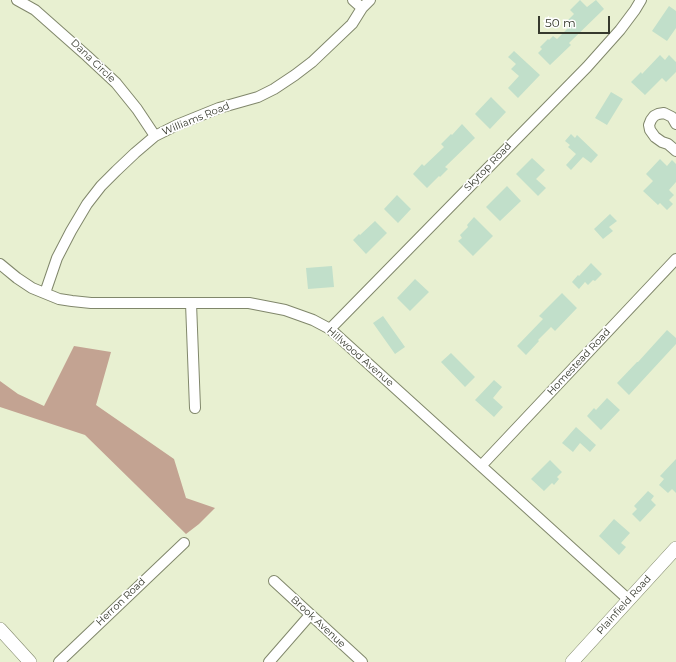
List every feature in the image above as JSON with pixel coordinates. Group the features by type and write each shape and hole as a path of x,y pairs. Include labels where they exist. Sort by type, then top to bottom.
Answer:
{"street":[{"name":"Dana Circle","path":"18,0 36,10 116,83 137,109 155,136"},
{"path":"353,0 362,8"},
{"name":"Williams Road","path":"45,294 57,258 87,204 116,170 155,136 177,125 219,108 258,97 274,89 295,75 352,24 362,8 370,0"},
{"name":"Skytop Road","path":"330,329 587,67 620,30 641,0"},
{"path":"676,124 672,117 664,113 654,116 650,124 650,130 655,137 668,144 676,151"},
{"name":"Homestead Road","path":"481,466 676,258"},
{"name":"Hillwood Avenue","path":"0,264 32,288 59,299 91,304 249,303 298,314 330,329 629,600"},
{"path":"191,303 195,408"},
{"name":"Herron Road","path":"59,662 184,543"},
{"name":"Plainfield Road","path":"572,662 676,548"},
{"name":"Brook Avenue","path":"274,581 362,662"},
{"path":"269,662 310,615"},
{"path":"0,629 30,662"}],"shaded area":[{"path":"74,346 111,352 96,405 174,459 186,498 215,508 199,524 186,534 85,435 0,407 0,381 18,394 44,406"}],"building":[{"path":"580,0 587,7 596,0 604,9 569,43 571,45 550,65 538,53 542,49 540,47 553,36 557,39 571,25 567,21 574,14 570,10"},
{"path":"669,6 676,11 676,28 667,41 652,31"},
{"path":"514,51 540,75 518,98 508,88 519,76 511,69 516,64 508,57"},
{"path":"660,55 665,60 669,55 676,62 676,72 666,82 662,78 645,95 631,82 641,72 642,74"},
{"path":"611,92 623,99 607,125 595,118"},
{"path":"491,97 506,112 490,129 475,114"},
{"path":"462,124 475,138 445,167 448,169 427,188 413,174 422,164 424,166 444,147 441,144"},
{"path":"571,134 575,138 577,135 598,155 591,163 583,157 571,170 566,165 576,154 568,147 570,145 565,141"},
{"path":"532,158 545,170 536,179 546,188 538,196 516,174"},
{"path":"660,159 667,166 672,160 676,164 676,182 669,190 674,195 669,200 673,204 667,210 660,203 658,205 643,191 653,181 646,174"},
{"path":"507,186 521,201 500,221 486,207"},
{"path":"397,195 411,209 398,223 384,209"},
{"path":"610,214 617,221 609,227 613,231 603,239 594,229"},
{"path":"474,217 493,236 473,256 458,241 462,238 460,235 468,227 467,225"},
{"path":"375,221 387,233 366,254 353,240"},
{"path":"591,263 602,274 588,285 585,282 579,289 572,282"},
{"path":"332,266 334,287 308,289 306,268"},
{"path":"415,279 429,292 410,311 397,298"},
{"path":"562,293 577,308 555,331 551,327 526,355 517,346 543,319 539,316"},
{"path":"383,316 405,347 395,354 373,323"},
{"path":"667,330 676,338 676,344 629,395 617,383"},
{"path":"451,353 475,377 465,387 441,362"},
{"path":"494,380 502,387 493,398 503,407 494,417 475,400"},
{"path":"607,398 620,410 601,430 587,416 594,408 596,410"},
{"path":"576,427 596,445 590,452 580,443 573,452 562,443"},
{"path":"676,459 676,493 672,489 668,493 659,485 664,479 660,476"},
{"path":"550,460 562,472 557,477 559,479 554,485 552,483 544,491 531,479"},
{"path":"648,491 654,496 651,500 656,505 640,522 632,514 637,509 634,506"},
{"path":"614,519 630,533 621,543 626,547 619,555 599,536"}]}
